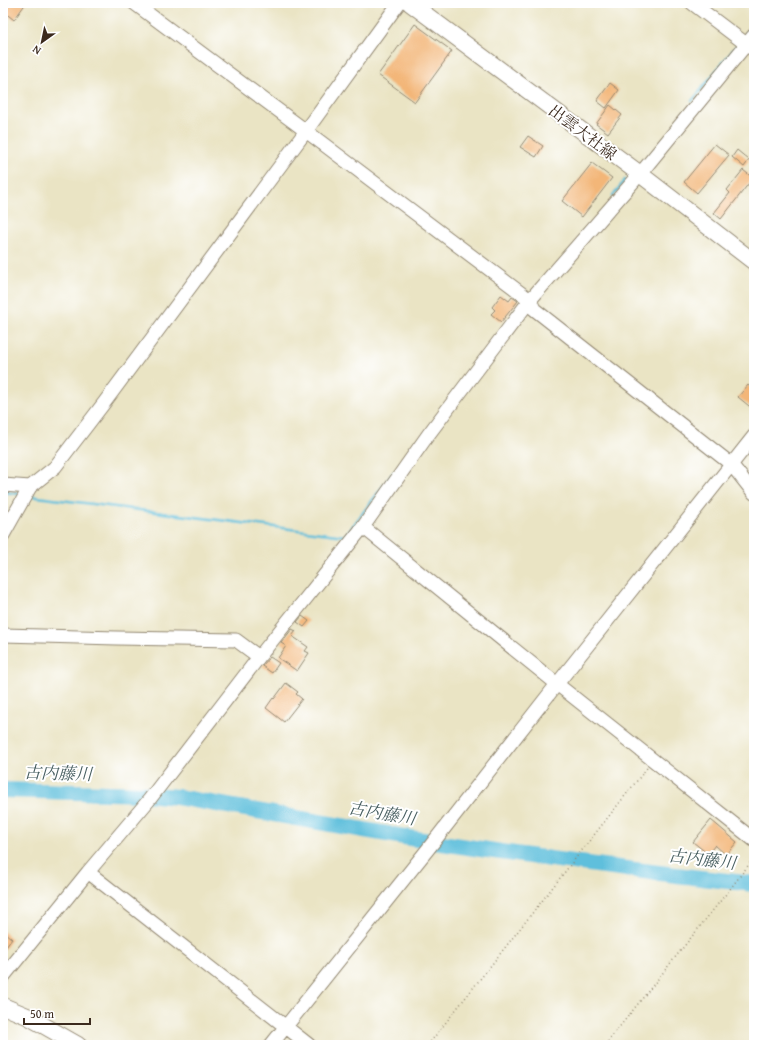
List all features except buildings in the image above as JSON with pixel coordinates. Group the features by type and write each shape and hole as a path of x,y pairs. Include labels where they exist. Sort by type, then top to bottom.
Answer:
{"main road":[{"name":"出雲大社線","path":"410,3 640,174 754,262"},
{"path":"3,1006 27,1016 78,1045"}],"street":[{"path":"134,3 306,130 530,300 534,309 732,464 754,494"},
{"path":"3,535 30,487 55,467 399,3"},
{"path":"3,978 88,872 149,800 259,657 363,527 428,435 530,300 752,43 692,3"},
{"path":"271,1045 428,849 754,436"},
{"path":"3,484 30,487"},
{"path":"363,527 557,684 754,840"},
{"path":"3,635 236,640 259,657"},
{"path":"88,872 309,1045"}],"path":[{"path":"428,1045 653,760"},
{"path":"605,1045 754,858"}],"waterway":[{"path":"743,37 754,25"},
{"path":"692,101 738,44"},
{"path":"613,196 625,180"},
{"path":"29,496 345,536 394,472"},
{"path":"3,492 20,494"},
{"name":"古内藤川","path":"3,790 145,794 177,797 491,851 754,884"}]}
